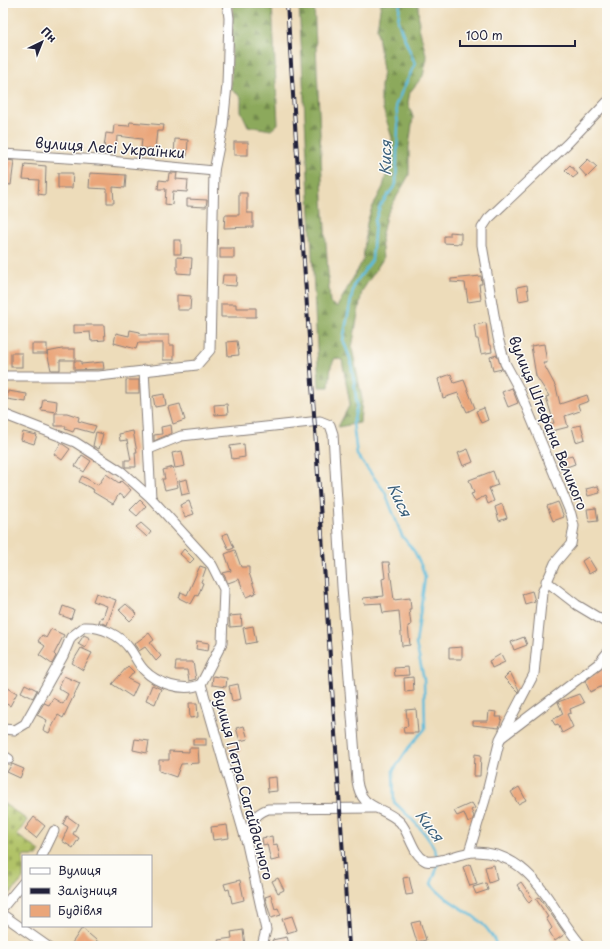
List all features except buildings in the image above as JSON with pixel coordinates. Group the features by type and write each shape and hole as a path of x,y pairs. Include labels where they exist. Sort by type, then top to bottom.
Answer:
{"street":[{"path":"3,376 99,376 197,365 210,350 214,171 223,126 227,84 229,18 227,3"},
{"name":"вулиця Штефана Великого","path":"469,852 485,800 500,739 534,674 540,598 555,563 571,544 573,523 525,402 502,354 486,276 482,245 482,228 488,219 567,144 607,102"},
{"name":"вулиця Лесі Українки","path":"3,154 99,160 214,171"},
{"path":"144,370 151,498"},
{"name":"вулиця Петра Сагайдачного","path":"3,414 75,442 122,472 151,498 212,566 224,589 222,643 201,684 247,844 266,930 262,946"},
{"path":"149,449 181,436 320,420 327,422 332,426 357,781 361,797 374,808 390,815 401,823 421,858 430,862 469,852 484,852 496,856 524,870 546,894 574,937 582,946"},
{"path":"546,581 581,608 607,623"},
{"path":"5,732 15,730 25,724 63,656 71,637 84,627 106,631 120,639 130,649 144,670 157,679 183,688 192,688 201,684"},
{"path":"500,739 598,664 607,653"},
{"path":"247,844 248,830 252,821 258,814 268,809 374,808"},
{"path":"42,855 54,831"},
{"path":"3,907 22,884"},
{"path":"3,915 47,946"}],"green space":[{"path":"233,3 272,3 278,124 271,130 248,126 241,111 241,97 231,89"},
{"path":"299,3 314,3 323,199 330,303 337,307 363,260 367,223 371,210 383,187 392,151 392,138 381,102 383,70 377,28 381,3 418,3 419,27 427,58 423,76 410,92 408,103 413,117 409,147 409,175 386,216 381,238 383,259 362,291 352,348 362,399 360,423 338,427 350,404 342,360 335,358 331,366 329,387 319,387"},
{"path":"3,803 27,820 17,835 40,851 38,855 22,855 22,880 3,902"}],"waterway":[{"name":"Кися","path":"400,3 398,22 415,64 396,104 398,126 396,184 380,206 375,221 372,260 354,285 343,340 350,358 357,405 353,423 357,455 385,492 402,536 414,551 425,577 416,644 424,679 425,729 409,747 393,771 394,802 422,830 434,847 438,864 431,884 448,899 484,925 497,946"}],"railway":[{"path":"287,3 349,946"}]}
